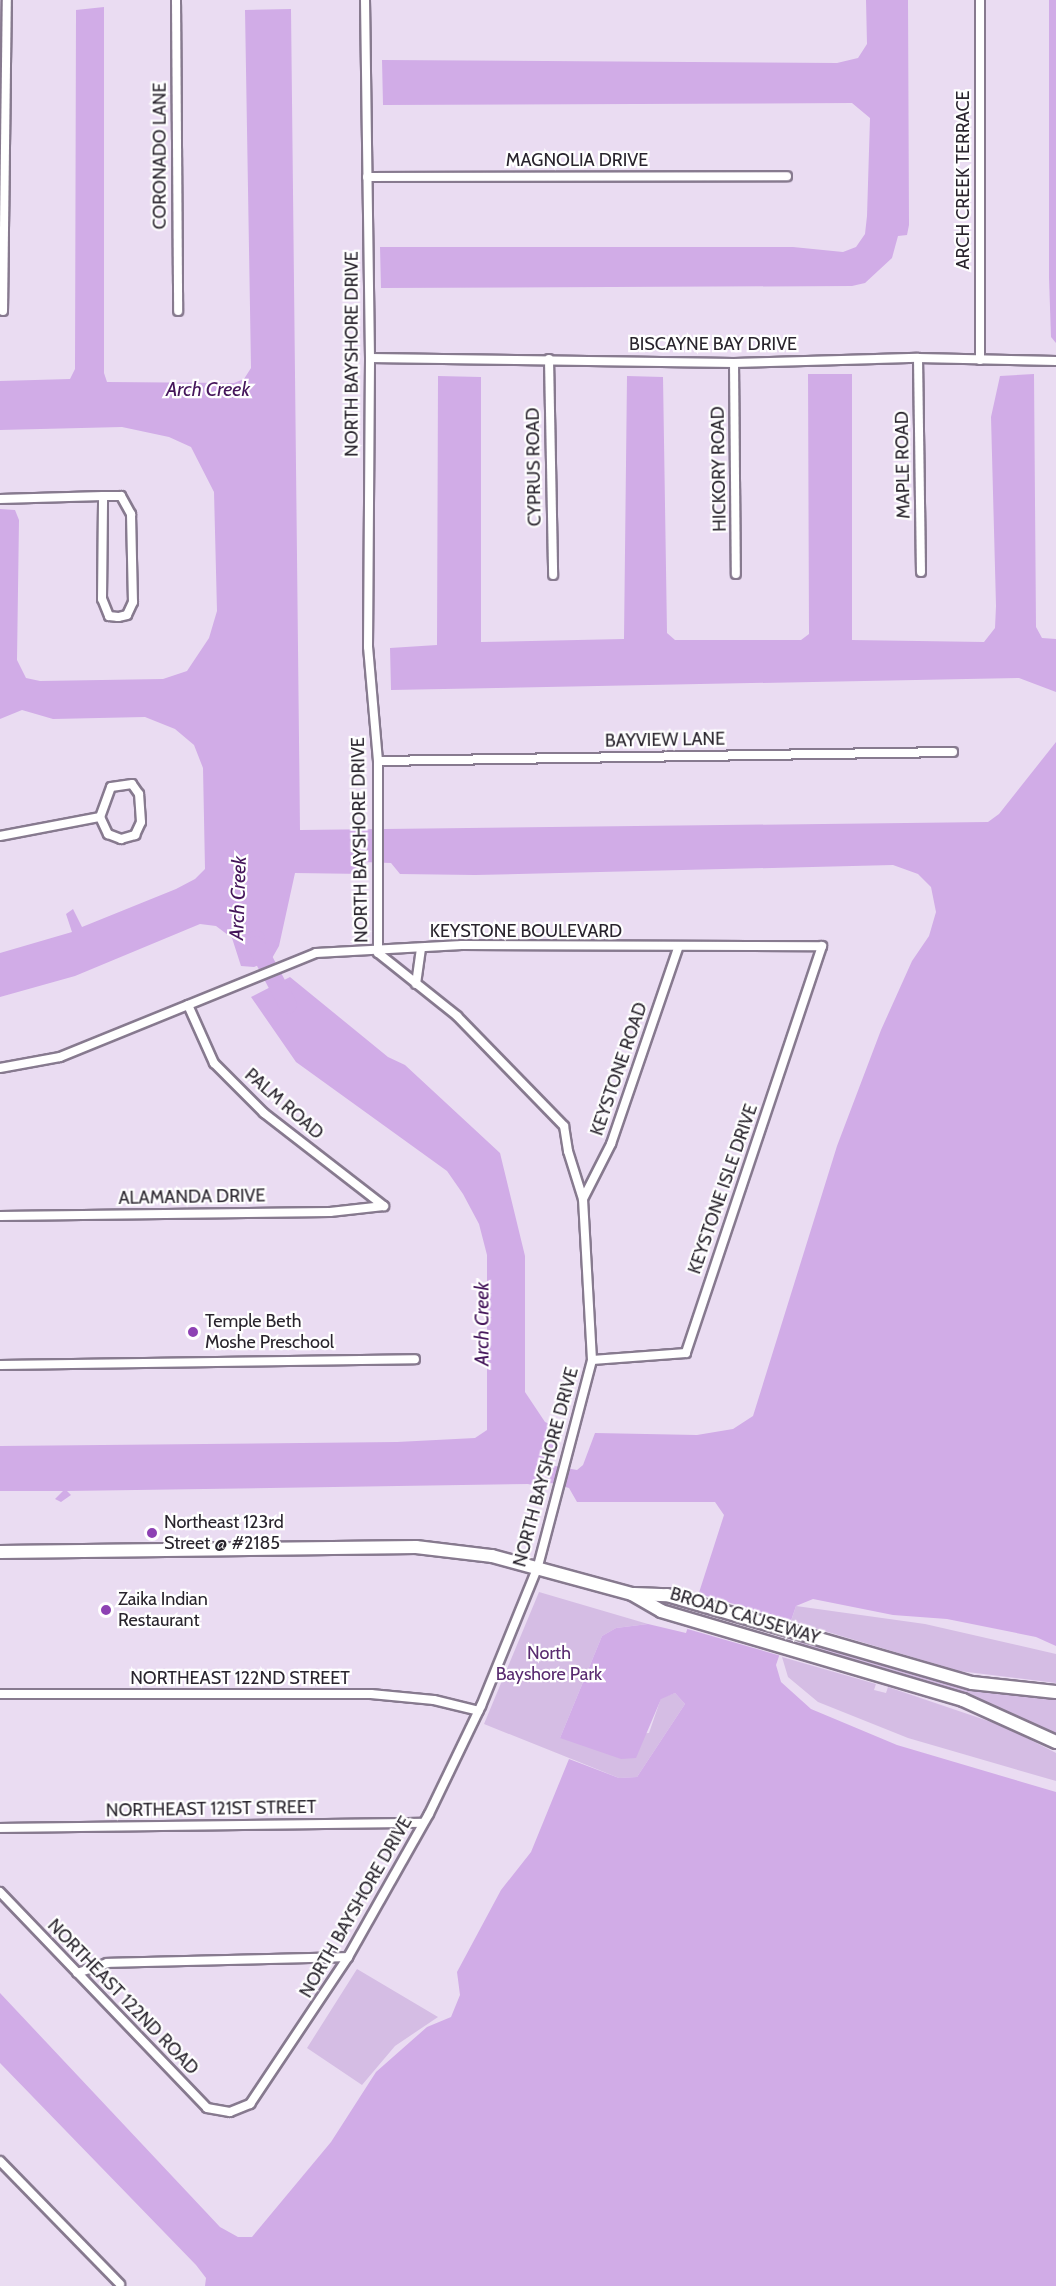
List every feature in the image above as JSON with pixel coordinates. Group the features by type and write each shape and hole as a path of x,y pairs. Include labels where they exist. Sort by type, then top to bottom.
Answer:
{"main road":[{"path":"0,1552 429,1548 537,1566 632,1594"},
{"name":"BROAD CAUSEWAY","path":"632,1594 667,1595 972,1683 1056,1692"},
{"name":"BROAD CAUSEWAY","path":"632,1594 662,1611 983,1707 1056,1742"}],"street":[{"path":"3,311 7,0"},
{"name":"CORONADO LANE","path":"176,0 178,311"},
{"name":"NORTH BAYSHORE DRIVE","path":"230,2112 244,2108 256,2097 348,1957 423,1823 479,1711 537,1566 592,1360 583,1199 568,1151 564,1126 457,1016 378,953 376,826 378,761 368,647 370,358 365,0"},
{"name":"ARCH CREEK TERRACE","path":"980,0 980,360"},
{"name":"MAGNOLIA DRIVE","path":"368,177 787,176"},
{"name":"BISCAYNE BAY DRIVE","path":"370,358 734,363 918,358 1056,361"},
{"name":"MAPLE ROAD","path":"918,358 921,572"},
{"name":"CYPRUS ROAD","path":"549,359 553,576"},
{"name":"HICKORY ROAD","path":"734,363 736,574"},
{"path":"0,499 103,496 121,496 131,514 133,602 127,615 118,617 110,616 102,599 103,496"},
{"name":"BAYVIEW LANE","path":"378,761 953,752"},
{"path":"132,784 139,794 140,813 135,835 121,839 108,834 100,817 111,787 132,784"},
{"path":"0,842 0,835 100,817"},
{"name":"KEYSTONE BOULEVARD","path":"0,1068 60,1057 316,953 378,953 462,945 678,948 822,946"},
{"name":"KEYSTONE ISLE DRIVE","path":"592,1360 686,1353 822,946"},
{"name":"KEYSTONE ROAD","path":"583,1199 611,1144 678,948"},
{"path":"416,984 421,949"},
{"name":"PALM ROAD","path":"188,1005 214,1063 264,1113 384,1206"},
{"name":"ALAMANDA DRIVE","path":"0,1216 330,1212 384,1206"},
{"path":"0,1365 416,1359"},
{"name":"NORTHEAST 122ND STREET","path":"0,1694 371,1694 434,1700 479,1711"},
{"name":"NORTHEAST 121ST STREET","path":"0,1828 423,1823"},
{"name":"NORTHEAST 122ND ROAD","path":"0,1892 207,2108 230,2112"},
{"path":"77,1973 107,1963 348,1957"},
{"path":"0,2160 120,2284"}],"green space":[{"name":"North Bayshore Park","path":"539,1592 648,1624 616,1628 602,1636 560,1738 649,1733 661,1698 675,1693 685,1704 637,1777 619,1778 484,1724"},
{"path":"796,1606 925,1624 1056,1654 1056,1683 959,1671 791,1621"},
{"path":"799,1641 959,1687 1056,1699 1056,1735 989,1703 798,1645"},
{"path":"782,1657 876,1684 874,1690 886,1693 888,1687 1003,1726 1056,1753 1056,1781 908,1738 818,1702 788,1677"},
{"path":"357,1969 438,2017 395,2046 362,2085 307,2048"}],"water":[{"path":"866,0 908,0 909,225 907,235 898,236 892,258 865,283 852,286 381,288 380,247 793,247 843,252 856,247 865,234 867,216 870,118 852,103 383,105 382,60 837,63 858,58 867,44"},
{"path":"1049,0 1056,0 1056,343 1051,337 1049,278"},
{"path":"104,7 104,373 107,382 234,383 244,379 251,368 245,10 291,9 300,830 988,822 999,814 1056,742 1056,1646 1036,1637 947,1619 893,1615 813,1599 796,1606 776,1665 781,1682 811,1709 897,1745 1056,1792 1056,2286 205,2286 206,2278 196,2265 0,2063 0,1993 220,2227 238,2237 252,2237 331,2142 376,2072 427,2027 451,2017 460,1995 457,1972 501,1890 531,1852 569,1759 619,1778 637,1777 685,1704 675,1693 661,1699 636,1758 621,1759 560,1738 602,1636 616,1628 648,1624 686,1633 724,1515 715,1502 577,1502 569,1488 551,1483 544,1488 528,1484 67,1491 71,1495 61,1502 55,1499 63,1491 0,1491 0,1446 397,1442 475,1438 487,1430 487,1255 479,1224 463,1194 447,1171 296,1062 251,997 290,977 388,1057 405,1065 500,1153 525,1256 525,1392 545,1422 558,1428 550,1461 555,1466 577,1470 583,1465 595,1433 697,1435 733,1429 753,1416 837,1146 881,1030 912,961 929,936 936,912 931,887 918,874 893,865 475,875 400,874 391,863 362,862 365,874 295,873 279,946 271,960 254,967 241,966 232,938 216,926 200,924 75,976 0,997 0,953 72,932 66,914 73,909 82,927 176,889 195,879 205,869 203,768 194,745 175,729 145,717 53,719 22,710 0,719 0,509 15,510 19,520 17,660 26,678 40,681 163,679 187,671 209,638 217,611 214,492 191,447 169,437 122,427 0,430 0,381 70,379 75,369 76,10"},
{"path":"808,374 852,374 852,640 984,642 995,628 996,606 991,417 1000,376 1034,374 1036,627 1042,638 1056,639 1056,692 1019,678 391,690 390,648 437,645 438,376 481,377 481,642 624,639 627,376 663,377 667,633 675,640 801,640 809,634"}],"pier":[{"path":"696,1593 794,1621 784,1657 686,1629"}],"waterway":[{"name":"Arch Creek","path":"256,939 256,945 288,1005"}],"place":[{"name":"Temple Beth Moshe Preschool","path":"193,1332"},
{"name":"Northeast 123rd Street @ #2185","path":"152,1533"},
{"name":"Zaika Indian Restaurant","path":"106,1610"}]}
